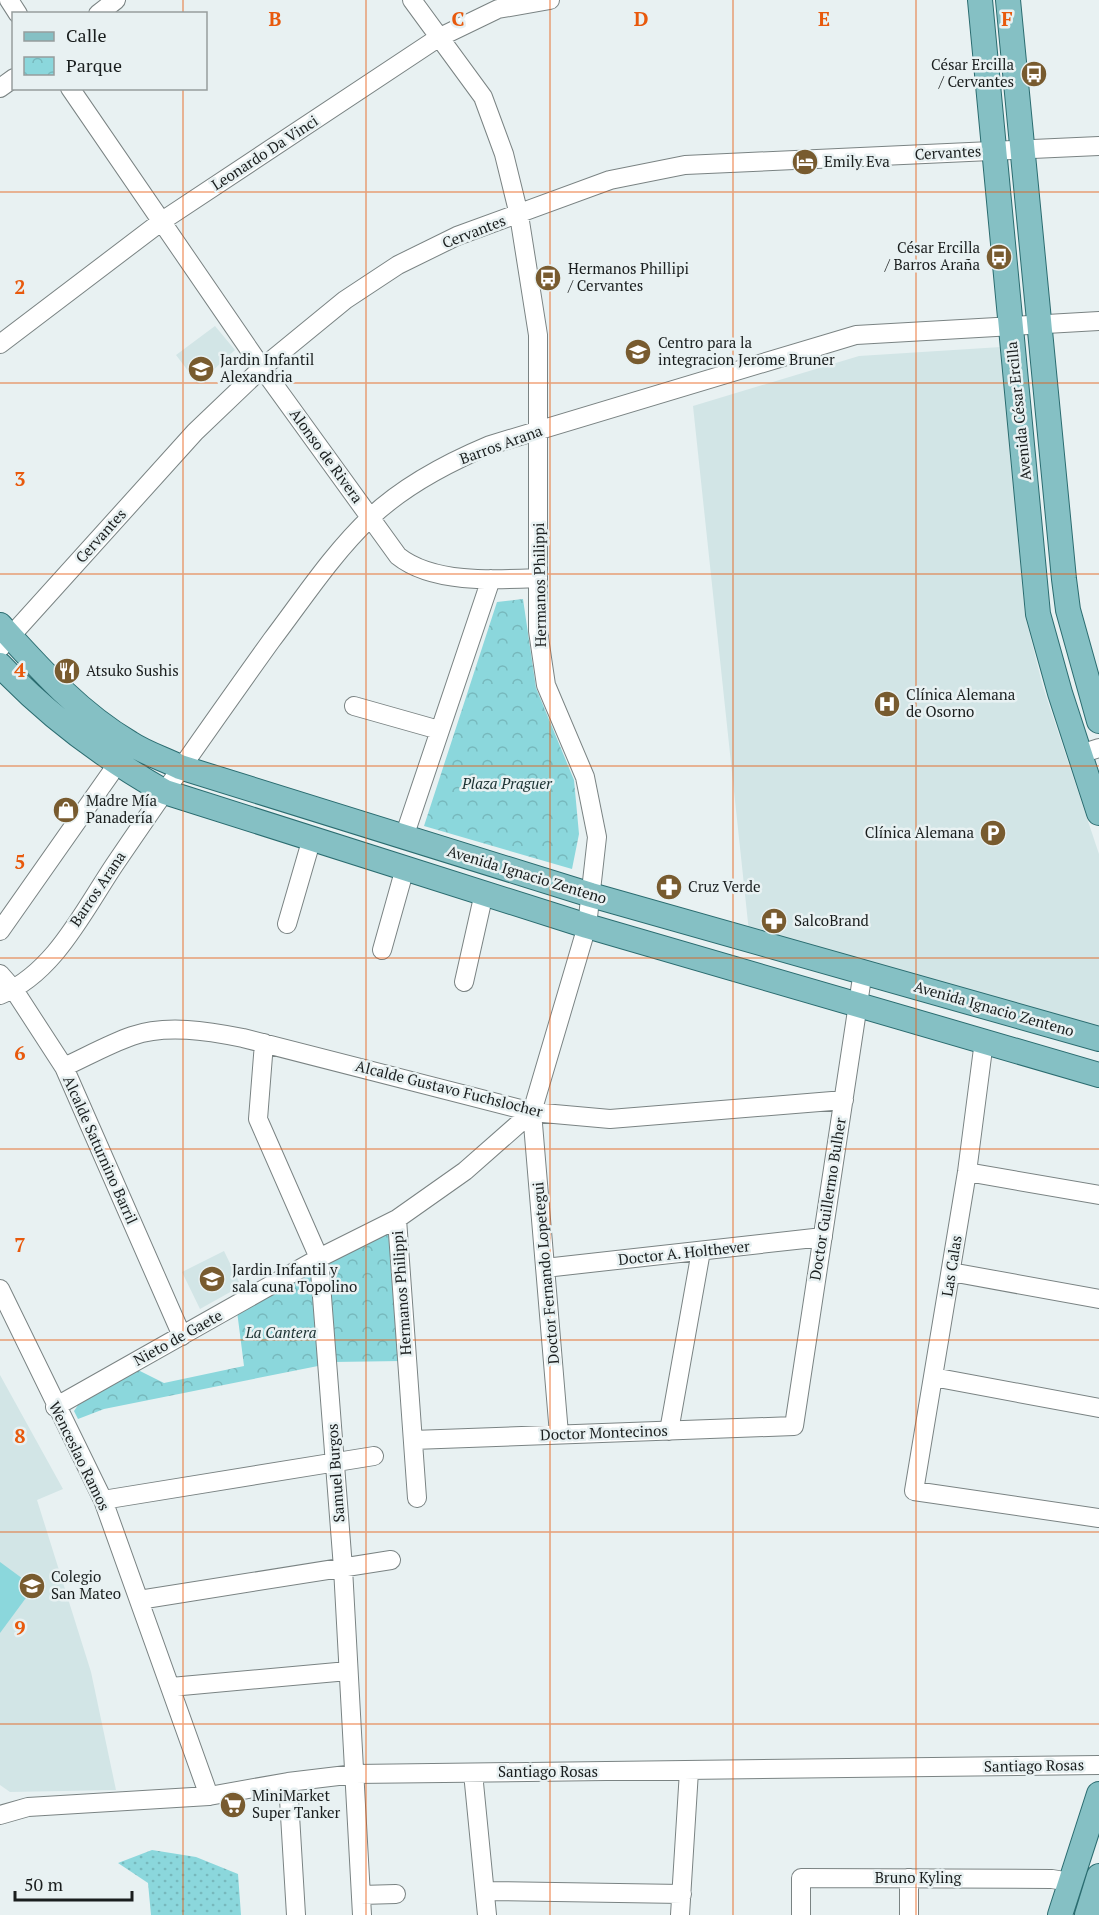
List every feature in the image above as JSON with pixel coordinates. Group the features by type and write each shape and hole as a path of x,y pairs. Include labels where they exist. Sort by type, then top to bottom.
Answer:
{"main road":[{"name":"Avenida César Ercilla","path":"980,0 1038,614 1089,751 1099,813"},
{"name":"Avenida César Ercilla","path":"1008,0 1038,325 1068,610 1099,721"},
{"name":"Avenida Ignacio Zenteno","path":"4,637 66,694 130,744 180,767 591,895 1099,1039"},
{"name":"Avenida Ignacio Zenteno","path":"0,665 47,711 117,765 165,792 586,926 1099,1075"},
{"path":"766,978 774,947"},
{"path":"1094,1892 1066,1898 1099,1794"}],"street":[{"path":"101,12 116,0"},
{"name":"Hermanos Philippi","path":"412,0 483,97 504,154 519,215 538,335 540,430 538,631 546,685 585,777 597,837 586,926 532,1112 465,1171 397,1219 417,1498"},
{"name":"Leonardo Da Vinci","path":"0,344 162,221 438,38 498,9 549,0"},
{"name":"Alonso de Rivera","path":"71,90 262,368 393,550 412,566 432,573 490,579 538,578"},
{"name":"Cervantes","path":"4,637 195,432 262,368 345,300 398,265 457,236 610,180 685,165 1099,146"},
{"name":"Barros Arana","path":"7,993 38,971 60,946 180,767 332,558 370,518 393,498 443,466 490,445 856,335 1099,321"},
{"path":"404,837 490,579"},
{"path":"354,706 439,730"},
{"path":"0,931 130,744"},
{"path":"287,924 312,838"},
{"path":"382,950 405,868"},
{"path":"464,982 484,893"},
{"name":"Doctor Guillermo Bulher","path":"794,1426 863,971"},
{"name":"Alcalde Saturnino Barril","path":"0,974 7,993 64,1067 182,1336"},
{"name":"Alcalde Gustavo Fuchslocher","path":"64,1067 133,1035 199,1031 264,1043 532,1112 610,1119 843,1100"},
{"name":"Las Calas","path":"984,1041 968,1172 914,1491 1099,1518"},
{"name":"Samuel Burgos","path":"264,1043 258,1119 320,1258 343,1568 362,1915"},
{"name":"Doctor Fernando Lopetegui","path":"532,1112 560,1434"},
{"path":"968,1172 1099,1195"},
{"name":"Nieto de Gaete","path":"56,1407 320,1258 397,1219"},
{"name":"Doctor A. Holthever","path":"545,1268 823,1237"},
{"path":"669,1431 701,1251"},
{"path":"951,1272 1099,1299"},
{"name":"Wenceslao Ramos","path":"0,1289 103,1500 209,1796"},
{"path":"933,1377 1099,1408"},
{"name":"Doctor Montecinos","path":"413,1440 794,1426"},
{"path":"103,1500 374,1456"},
{"path":"139,1600 391,1560"},
{"path":"171,1687 348,1671"},
{"name":"Santiago Rosas","path":"0,1815 28,1807 209,1796 288,1782 355,1774 1099,1765"},
{"path":"680,1915 689,1771"},
{"path":"473,1773 487,1915"},
{"path":"288,1782 296,1915"},
{"name":"Bruno Kyling","path":"801,1915 801,1878 1052,1879 1066,1898"},
{"path":"909,1878 909,1915"},
{"path":"486,1892 682,1894"},
{"path":"361,1895 396,1894"}],"shaded area":[{"name":"Jardin Infantil Alexandria","path":"215,326 235,350 198,384 176,355"},
{"name":"Clínica Alemana de Osorno","path":"1001,347 1025,615 1043,687 1099,854 1099,1027 749,932 693,406 859,356"},
{"name":"Jardin Infantil y sala cuna Topolino","path":"224,1251 241,1286 200,1309 182,1272"},
{"name":"Colegio San Mateo","path":"0,1375 63,1489 37,1500 91,1672 116,1790 10,1792 0,1785"}],"green space":[{"name":"Plaza Praguer","path":"523,599 536,688 574,780 579,834 572,869 424,826 497,602"},
{"path":"388,1231 395,1239 402,1361 333,1362 324,1261"},
{"name":"La Cantera","path":"307,1272 317,1274 323,1365 104,1409 78,1419 74,1411 78,1405 138,1370 164,1383 244,1366 237,1311"},
{"path":"0,1562 34,1587 0,1633"},
{"path":"152,1850 196,1857 238,1874 241,1915 151,1915 148,1883 118,1863"}],"place":[{"name":"César Ercilla / Cervantes","path":"1034,74"},
{"name":"Emily Eva","path":"805,162"},
{"name":"César Ercilla / Barros Araña","path":"999,257"},
{"name":"Hermanos Phillipi / Cervantes","path":"548,278"},
{"name":"Centro para la integracion Jerome Bruner","path":"638,352"},
{"name":"Jardin Infantil Alexandria","path":"201,369"},
{"name":"Atsuko Sushis","path":"67,671"},
{"name":"Clínica Alemana de Osorno","path":"887,704"},
{"name":"Madre Mía Panadería","path":"66,810"},
{"name":"Clínica Alemana","path":"993,833"},
{"name":"Cruz Verde","path":"669,887"},
{"name":"SalcoBrand","path":"774,921"},
{"name":"Jardin Infantil y sala cuna Topolino","path":"212,1279"},
{"name":"Colegio San Mateo","path":"32,1586"},
{"name":"MiniMarket Super Tanker","path":"233,1805"}]}
